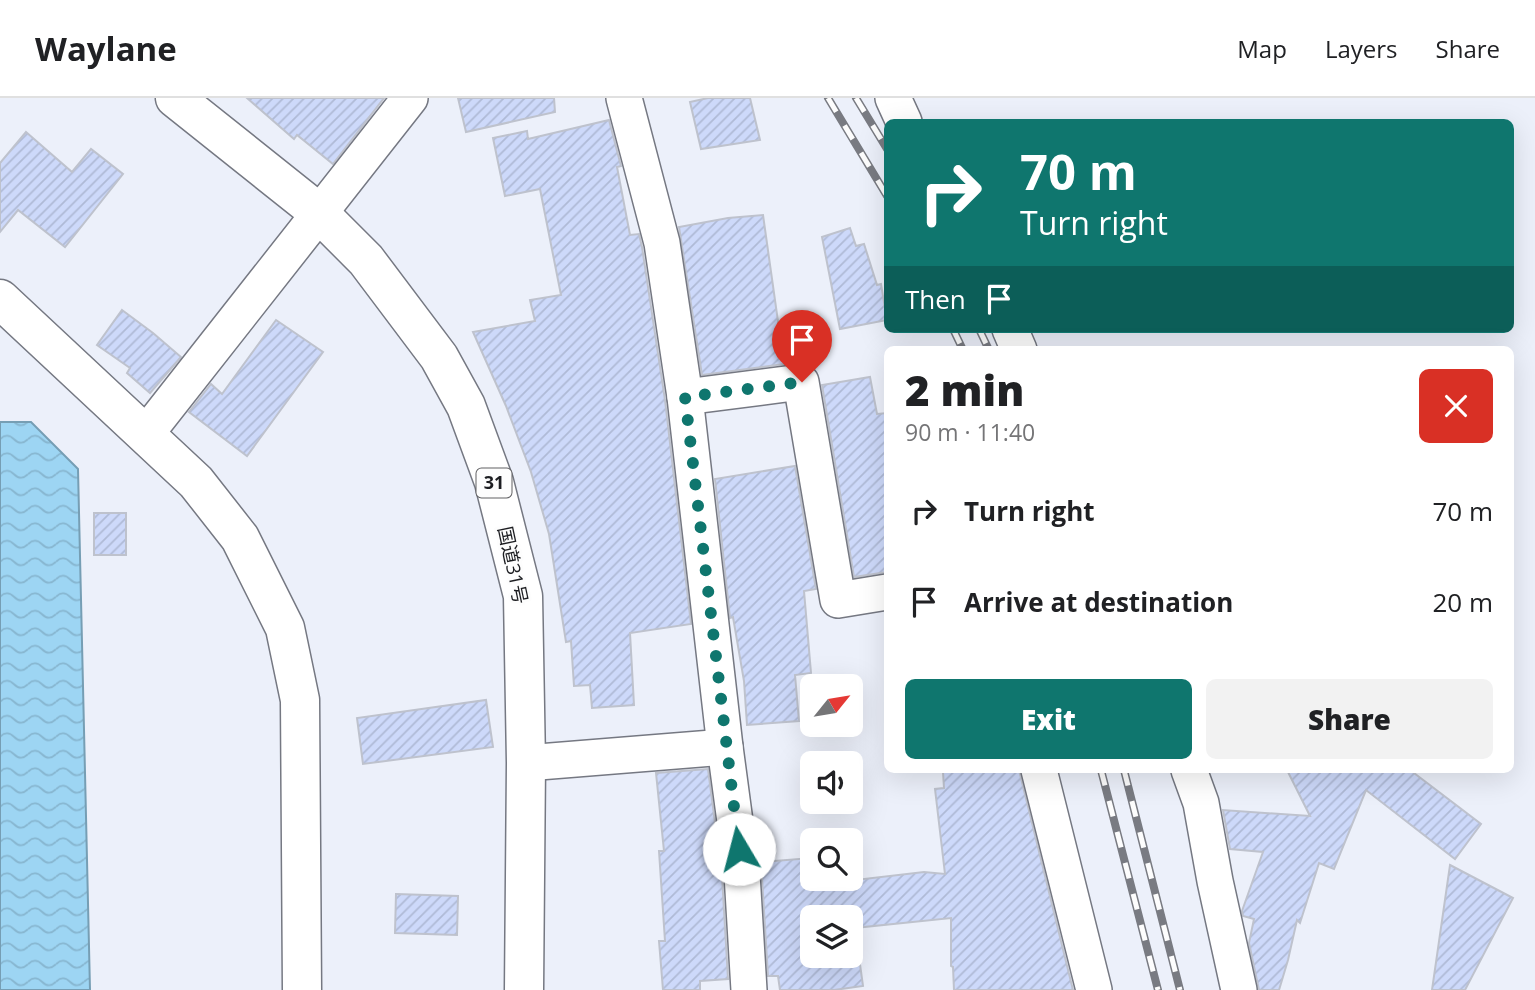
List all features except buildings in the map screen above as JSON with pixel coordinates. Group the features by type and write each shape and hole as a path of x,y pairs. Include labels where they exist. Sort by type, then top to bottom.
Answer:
{"main road":[{"name":"国道31号","path":"175,98 318,212 366,260 439,357 466,406 494,482 523,596 526,763 524,990"},
{"path":"0,299 196,482 240,538 285,628 300,700 302,990"}],"street":[{"path":"145,435 410,98"},
{"path":"624,98 662,243 685,397 742,874 749,990"},
{"path":"893,98 903,119"},
{"path":"685,397 802,382 838,600 884,592"},
{"path":"526,763 725,747"},
{"path":"1040,773 1094,990"},
{"path":"1190,773 1201,803 1215,881 1240,990"}],"water":[{"path":"0,422 31,422 78,469 90,990 0,990"}],"railway":[{"path":"828,98 884,191"},
{"path":"856,98 884,144"},
{"path":"955,333 961,346"},
{"path":"981,333 987,346"},
{"path":"1102,773 1158,990"},
{"path":"1125,773 1180,990"}],"route":[{"path":"739,849 685,397 802,382"}]}
